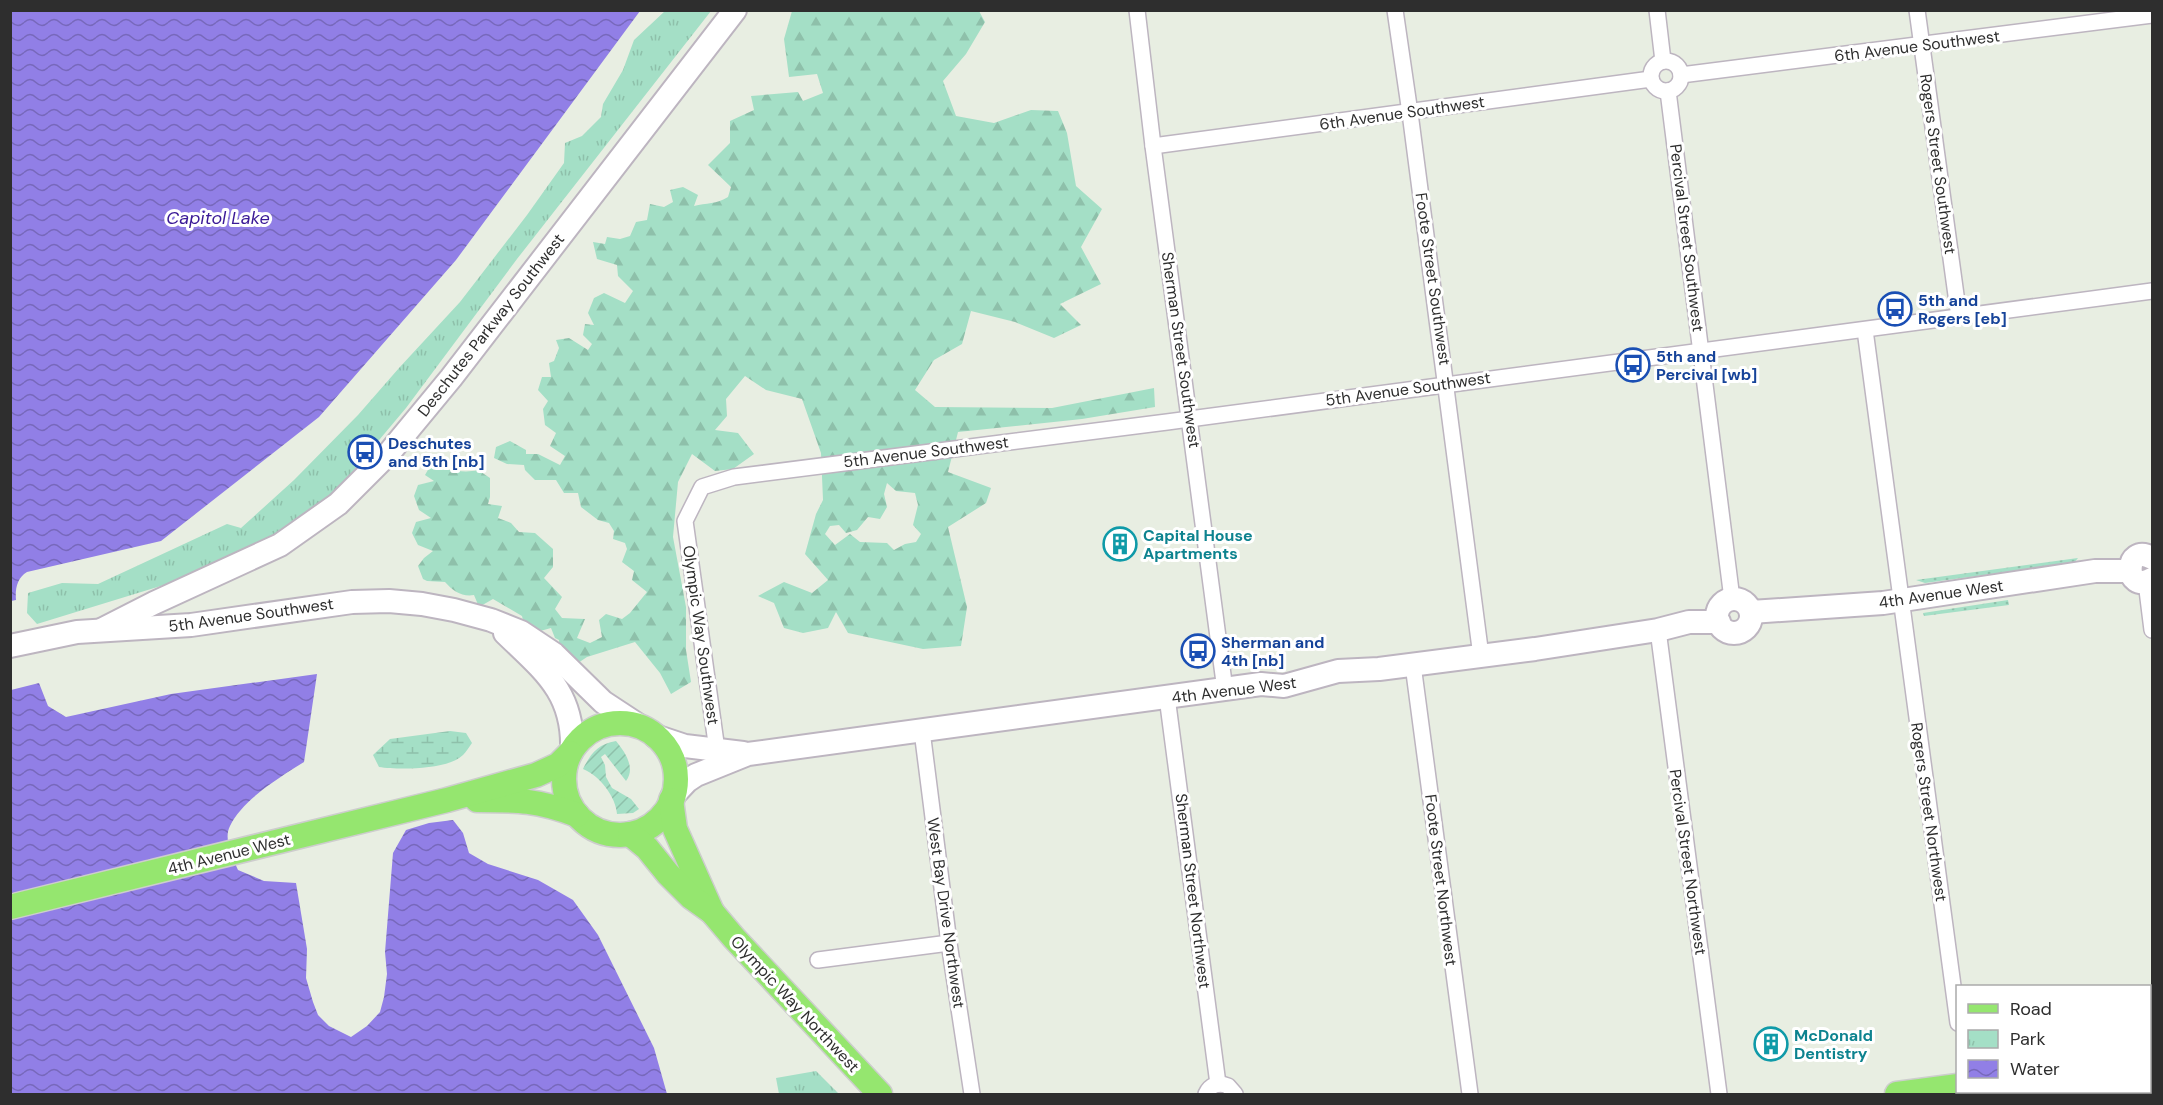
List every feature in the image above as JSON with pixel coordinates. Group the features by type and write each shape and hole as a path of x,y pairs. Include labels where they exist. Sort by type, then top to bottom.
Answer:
{"main road":[{"path":"625,723 648,731 667,748 674,764 676,781 672,799 663,814 648,827 630,834 610,834 592,827 577,815 548,804 511,800 447,800 536,776 550,770 571,752 580,739 608,724 625,723"},
{"path":"571,752 564,768 564,785 568,801 577,815"},
{"name":"Olympic Way Northwest","path":"672,799 675,829 712,912"},
{"name":"4th Avenue West","path":"10,907 447,800"},
{"name":"Olympic Way Northwest","path":"630,834 647,848 691,897 712,912 880,1095"},
{"path":"1897,1095 1956,1086"}],"street":[{"name":"Deschutes Parkway Southwest","path":"101,630 280,545 338,504 389,453 451,378 735,10"},
{"name":"Sherman Street Southwest","path":"1137,10 1225,690"},
{"name":"Foote Street Southwest","path":"1395,10 1447,384 1481,656"},
{"path":"1657,10 1664,61"},
{"name":"Rogers Street Southwest","path":"1917,10 1959,317"},
{"name":"6th Avenue Southwest","path":"1681,75 2152,15"},
{"path":"1664,61 1676,64 1681,75 1677,86 1668,91 1658,88 1651,78 1654,66 1664,61"},
{"name":"6th Avenue Southwest","path":"1154,146 1651,78"},
{"name":"Percival Street Southwest","path":"1668,91 1732,599"},
{"name":"5th Avenue Southwest","path":"685,521 702,487 734,477 2152,291"},
{"path":"1865,330 1901,601"},
{"name":"Olympic Way Southwest","path":"685,521 717,750"},
{"path":"2152,558 2146,555 2137,556 2131,562 2143,577 2152,630"},
{"name":"4th Avenue West","path":"1751,612 1790,611 1901,601 2095,572 2143,577"},
{"path":"1732,599 1744,602 1751,612 1750,622 1739,632 1729,632 1719,622 1720,607 1732,599"},
{"name":"5th Avenue Southwest","path":"10,646 101,630 191,625 352,602 388,601 422,604 491,620 539,642 571,669 603,702 648,731"},
{"name":"Rogers Street Northwest","path":"1901,601 1956,1008"},
{"name":"5th Avenue Southwest","path":"491,620 551,679 562,697 573,729 571,752"},
{"name":"4th Avenue West","path":"672,799 687,781 696,775 748,754 1261,684 1284,686 1338,671 1378,669 1481,656 1658,630 1689,622 1719,622"},
{"name":"Percival Street Northwest","path":"1658,630 1719,1095"},
{"name":"Foote Street Northwest","path":"1413,665 1470,1095"},
{"name":"Sherman Street Northwest","path":"1167,698 1218,1084"},
{"name":"4th Avenue West","path":"648,731 685,746 748,754"},
{"name":"West Bay Drive Northwest","path":"922,731 949,943 972,1095"},
{"path":"818,960 949,943"},
{"path":"1206,1095 1209,1088 1218,1084 1228,1086 1235,1095"}],"green space":[{"path":"665,11 711,11 517,259 406,408 338,489 293,524 240,556 190,577 37,624 27,613 28,593 62,583 98,584 227,524 241,528 294,480 358,415 460,302 564,163 565,143 582,136 601,117 603,104 623,70 634,40"},
{"path":"792,11 979,11 985,22 966,54 943,81 956,116 994,123 1031,110 1058,111 1067,133 1076,186 1102,209 1081,247 1101,284 1060,304 1081,325 1054,338 1015,322 971,311 962,344 934,360 915,390 935,407 1052,408 1154,388 1155,407 1082,419 958,432 948,472 991,488 986,503 948,527 967,607 961,646 923,649 848,633 836,612 828,628 803,633 784,628 774,603 758,596 784,582 812,593 828,580 805,554 816,514 823,500 821,453 802,399 766,390 745,376 726,399 727,416 715,430 738,433 754,454 733,469 715,471 692,454 678,482 673,537 686,607 686,650 691,682 671,694 660,673 635,642 587,657 575,665 560,654 559,640 555,638 551,628 533,633 525,628 522,616 493,599 479,607 474,595 458,593 445,582 423,579 418,566 433,551 418,545 412,533 416,522 431,518 419,510 414,496 418,485 434,481 425,475 429,468 478,470 490,478 488,504 502,506 498,518 511,523 519,532 535,533 553,549 553,567 544,578 562,597 555,609 562,618 585,619 577,638 590,643 602,637 599,620 606,614 622,619 630,613 647,592 632,580 634,571 622,562 627,549 625,543 613,539 614,531 609,523 598,520 581,507 578,493 564,493 556,480 535,480 525,470 524,465 507,464 494,458 496,447 510,441 526,450 526,454 538,454 560,465 565,456 550,446 556,433 545,425 543,409 548,401 538,390 542,377 551,377 549,363 554,361 559,348 556,340 569,338 588,350 592,344 583,335 585,324 594,325 588,313 594,298 604,293 625,303 633,291 618,276 617,265 597,259 593,242 605,244 607,237 620,239 630,236 636,222 647,220 650,204 664,207 673,202 670,190 683,187 698,195 694,206 728,197 731,187 708,165 730,143 730,121 754,110 751,96 798,92 803,101 823,93 817,74 789,77 784,39","holes":["887,483 896,491 915,493 918,505 913,525 921,534 916,542 905,544 894,550 887,543 860,542 850,534 835,545 825,534 830,526 839,525 846,533 857,530 868,517 880,519 887,507 884,494"]},
{"path":"2078,558 2074,563 1925,583 1916,580"},
{"path":"2008,600 2009,605 1924,616 1923,613"},
{"path":"450,731 466,733 472,743 463,755 446,764 410,768 379,767 373,755 390,739"},
{"path":"616,741 626,755 630,766 626,781 605,754 601,757 605,765 606,777 612,788 631,799 639,809 633,813 617,814 614,801 606,788 583,769 596,750 604,744"},
{"path":"816,1071 839,1094 779,1094 776,1078"}],"water":[{"name":"Capitol Lake","path":"11,10 640,11 456,260 319,417 161,541 27,572 17,584 16,600 11,601"},
{"path":"317,674 304,762 252,798 236,816 228,831 228,837 238,870 264,881 296,883 307,949 306,978 318,1015 329,1026 351,1037 367,1026 380,1012 387,974 385,952 393,853 406,830 429,823 453,820 463,833 469,853 488,864 538,880 573,900 598,935 654,1048 667,1094 11,1094 11,690 39,683 48,706 66,717 171,694"}],"place":[{"name":"5th and Rogers [eb]","path":"1895,309"},
{"name":"5th and Percival [wb]","path":"1633,365"},
{"name":"Deschutes and 5th [nb]","path":"365,452"},
{"name":"Capital House Apartments","path":"1120,544"},
{"name":"Sherman and 4th [nb]","path":"1198,651"},
{"name":"McDonald Dentistry","path":"1771,1044"}]}
